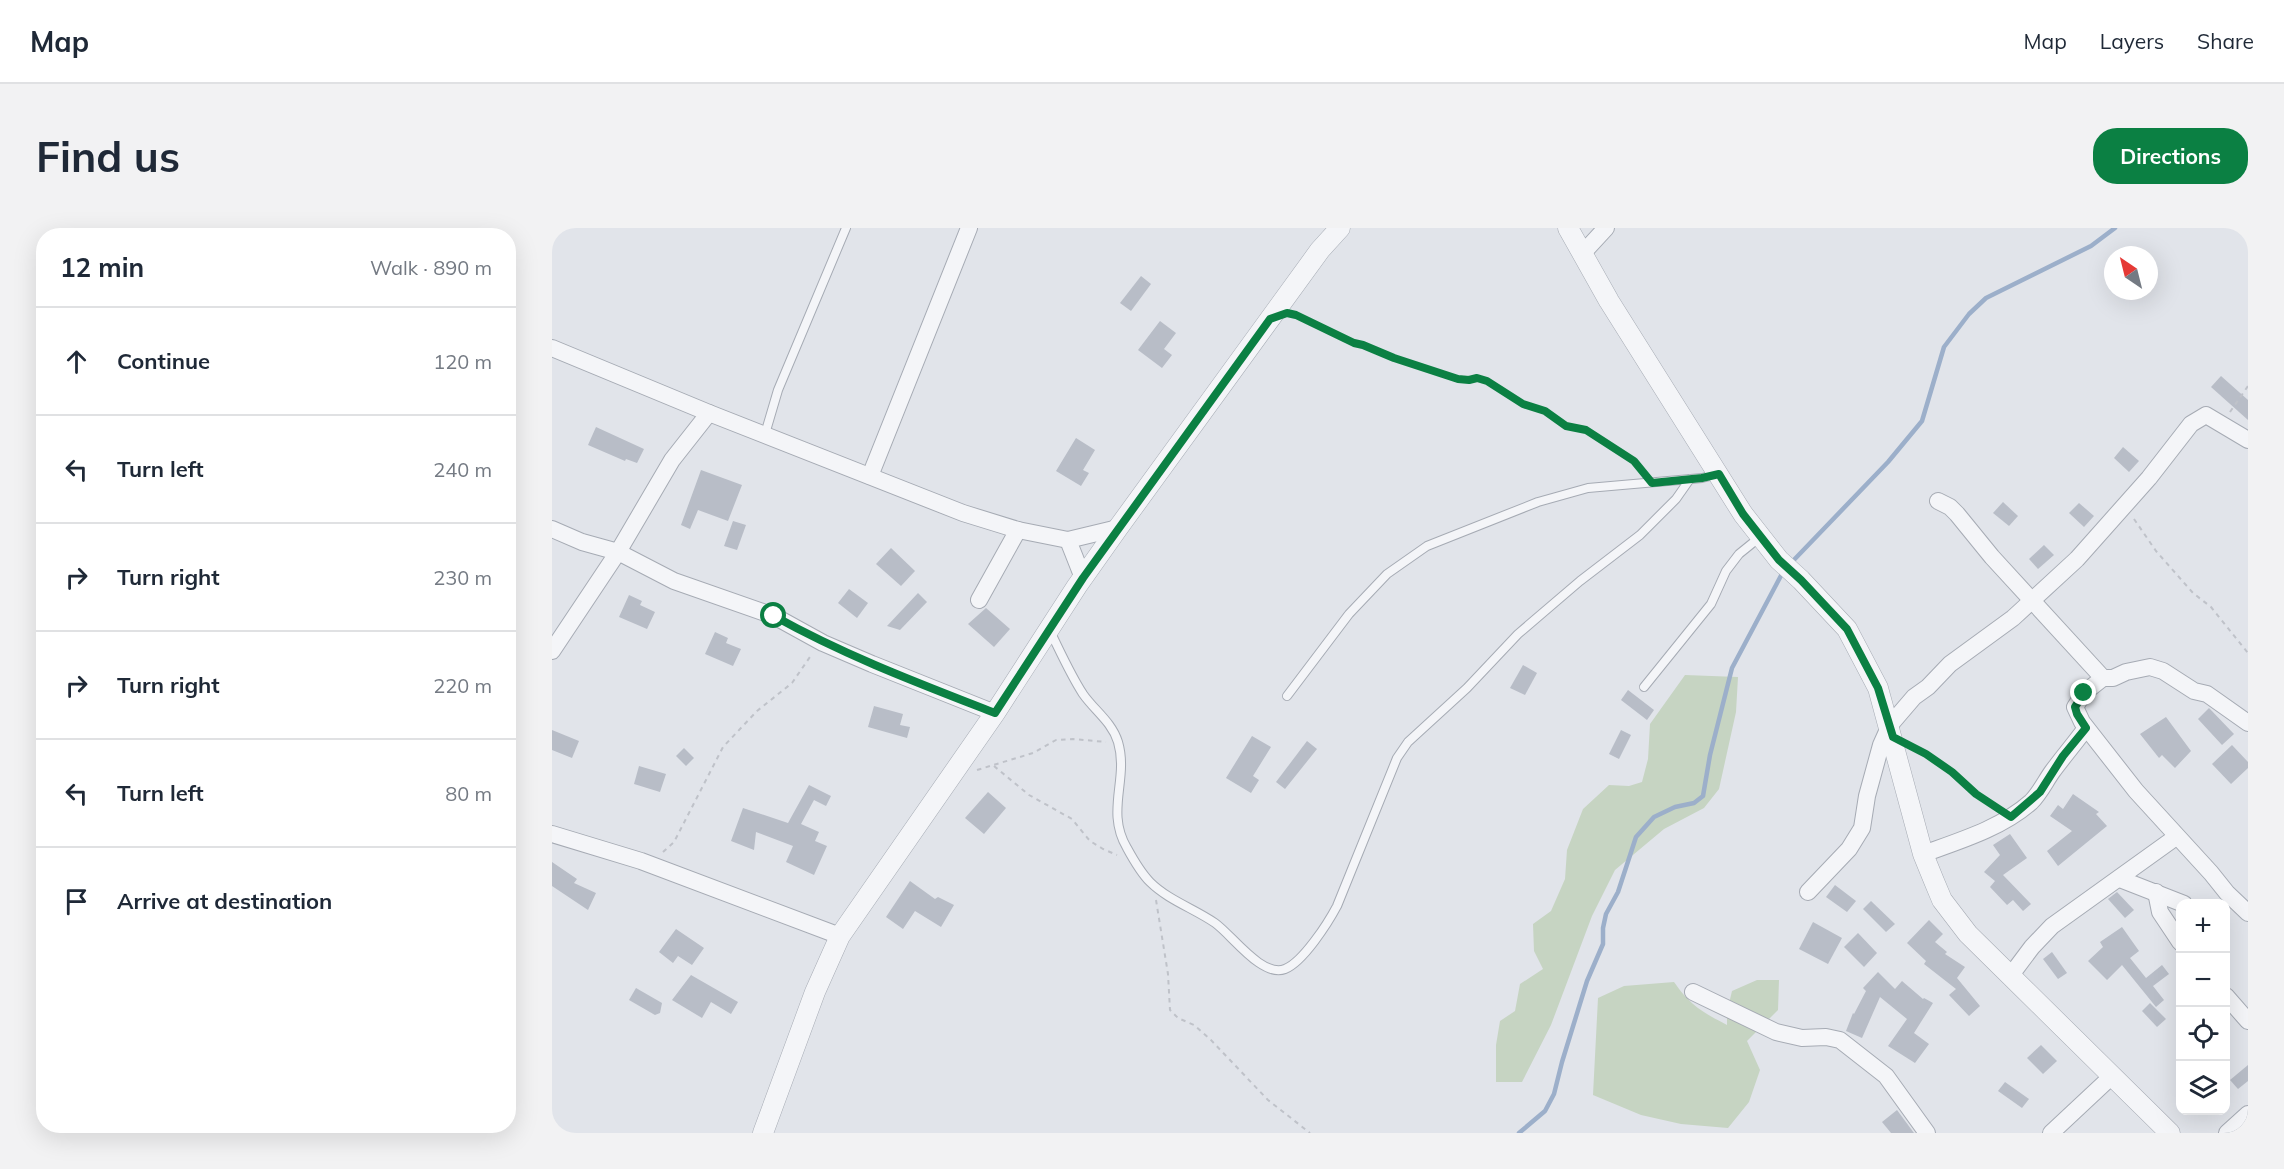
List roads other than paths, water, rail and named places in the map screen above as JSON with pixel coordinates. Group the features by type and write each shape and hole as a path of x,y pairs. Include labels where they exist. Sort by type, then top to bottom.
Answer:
{"street":[{"path":"870,476 969,228"},
{"path":"763,1133 815,992 840,936 995,713 1118,528 1320,250 1340,228"},
{"path":"1568,228 1608,301 1743,514 1779,560 1847,629 1878,688 1923,854 1942,900 1968,934 2170,1133"},
{"path":"1582,254 1606,228"},
{"path":"552,348 709,413 963,513 1018,530 1068,540 1118,528"},
{"path":"552,651 618,552 672,460 709,413"},
{"path":"1808,892 1849,849 1862,828 1867,796 1881,746 1914,697 1928,687 1950,664 2013,618 2077,559 2125,507 2191,424 2206,415 2248,440"},
{"path":"1938,501 1950,507 1957,514 2103,678"},
{"path":"552,529 582,542 618,552 674,581 774,616 823,643 995,713"},
{"path":"979,600 1018,530"},
{"path":"1068,540 1083,578"},
{"path":"2248,723 2207,694 2194,691 2163,671 2150,666 2113,678 2103,678 2084,693 2075,707 2086,728 2118,770 2176,837 2248,914"},
{"path":"1923,854 2011,817 2040,792 2063,756 2086,728"},
{"path":"2011,975 2032,947 2052,926 2176,837"},
{"path":"557,840 641,861 840,936"},
{"path":"2120,879 2176,900"},
{"path":"2156,892 2160,912 2176,935"},
{"path":"2230,915 2248,914"},
{"path":"1693,992 1776,1032 1802,1038 1826,1036 1840,1040 1886,1076 1927,1133"},
{"path":"2230,1001 2248,1021"},
{"path":"2051,1133 2112,1076"},
{"path":"2227,1133 2248,1114"}],"lane":[{"path":"765,434 778,390 846,228"},
{"path":"1287,696 1348,614 1387,574 1427,546 1538,502 1588,488 1690,479 1719,474"},
{"path":"1049,629 1083,694 1108,723 1118,742 1117,825 1126,848 1154,885 1216,924 1250,956 1265,966 1275,970 1284,969 1292,964 1318,936 1337,906 1397,758 1408,742 1467,688 1518,634 1580,580 1640,535 1676,499 1690,479"},
{"path":"1644,687 1711,604 1726,571 1739,554 1761,537"}],"waterway":[{"path":"1790,564 1888,462 1922,421 1944,347 1969,314 1986,298 2091,246 2115,228"},
{"path":"1519,1133 1545,1111 1554,1094 1587,981 1603,944 1606,914 1618,892 1636,837 1654,817 1675,807 1694,803 1703,796 1710,755 1732,668 1784,570"}]}
